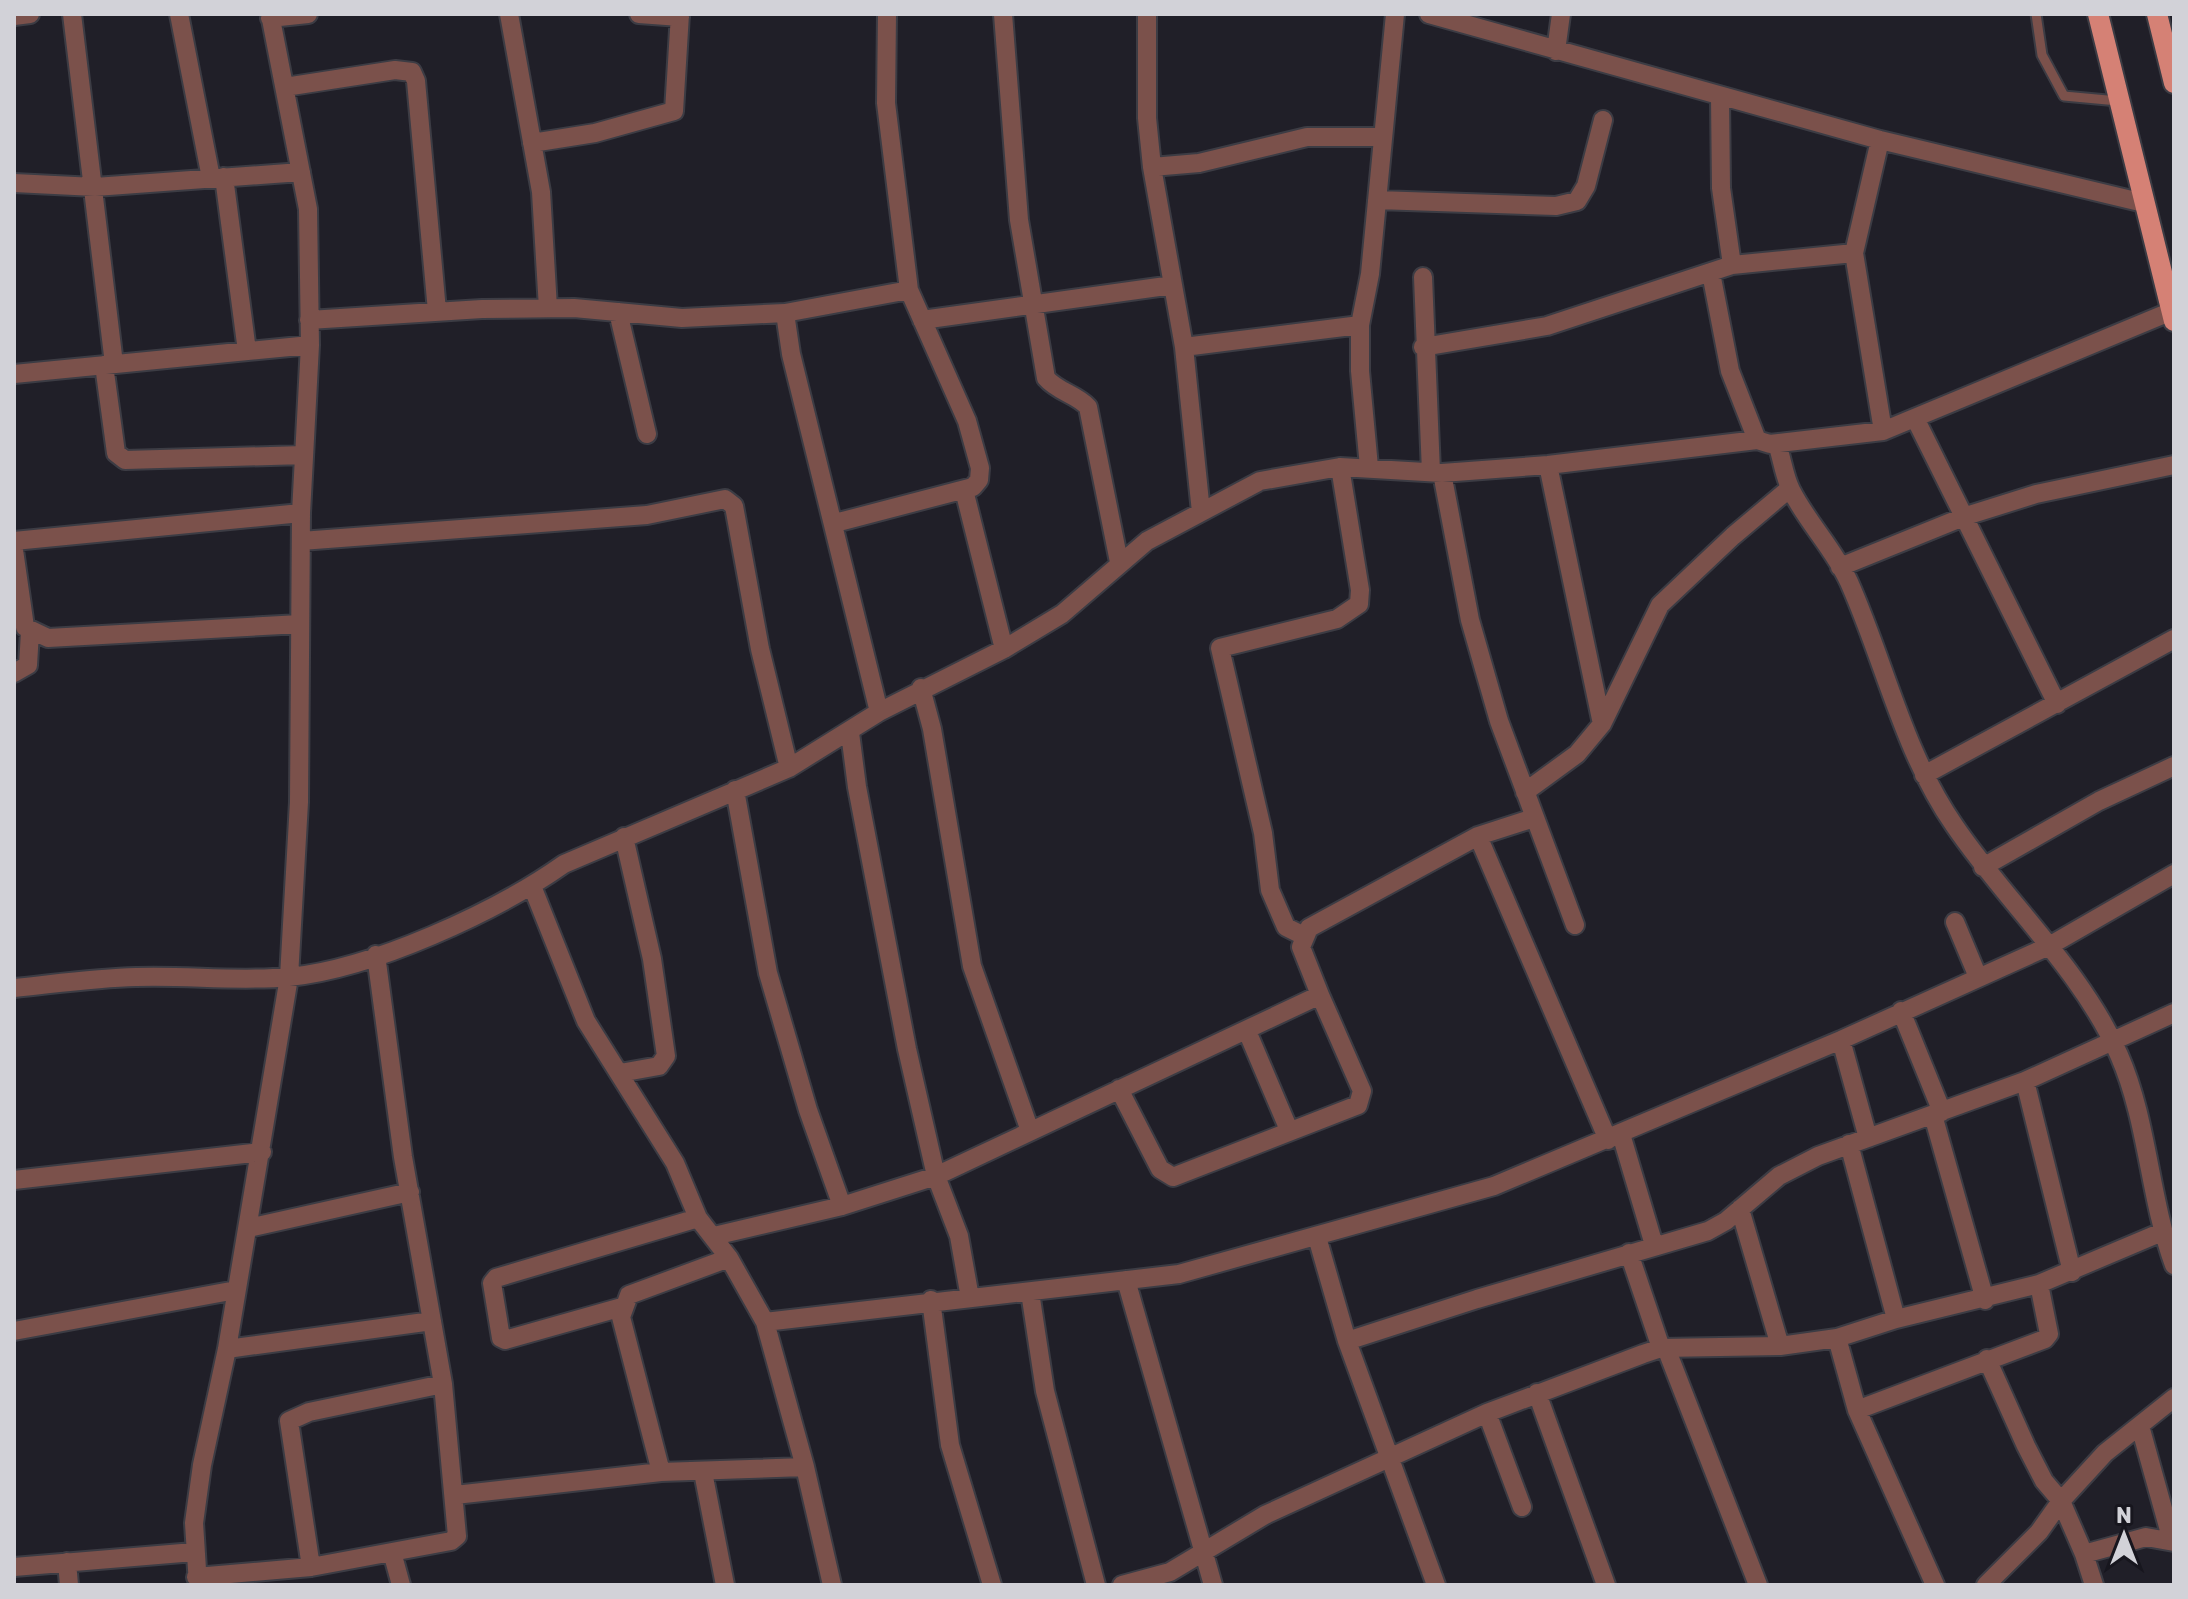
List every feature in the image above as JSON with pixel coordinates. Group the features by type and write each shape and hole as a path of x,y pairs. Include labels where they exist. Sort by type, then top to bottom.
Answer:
{"main road":[{"path":"2098,14 2173,316"},
{"path":"2157,14 2174,83"}],"street":[{"path":"14,16 30,14"},
{"path":"72,14 95,187 116,453 125,460 304,455"},
{"path":"179,14 217,178 247,351"},
{"path":"308,14 270,16 308,209 310,345 301,513 299,802 289,977 227,1349 202,1465 194,1523 197,1581 302,1573 457,1536 443,1384 410,1192 376,955"},
{"path":"509,14 541,192 548,308"},
{"path":"532,143 595,133 674,111 680,16 639,14"},
{"path":"835,523 964,490 979,480 980,468 967,421 909,290 886,103 887,14"},
{"path":"1003,14 1019,220 1046,378 1055,388 1081,399 1093,418 1119,562"},
{"path":"1147,14 1147,118 1152,167 1184,347 1201,512"},
{"path":"1369,467 1360,371 1360,325 1370,274 1395,14"},
{"path":"1429,14 1880,140 2144,203"},
{"path":"1556,51 1561,14"},
{"path":"285,87 395,70 412,72 416,81 437,311"},
{"path":"1720,97 1721,188 1732,265"},
{"path":"1377,200 1556,206 1577,201 1586,186 1603,120"},
{"path":"1152,167 1199,163 1307,137 1382,137"},
{"path":"1880,140 1854,253 1883,431"},
{"path":"14,183 95,187 301,172"},
{"path":"1423,347 1547,326 1732,265 1854,253"},
{"path":"1711,273 1730,371 1757,440"},
{"path":"1423,277 1423,347 1436,473 1470,620 1499,721 1575,925"},
{"path":"922,320 1173,285"},
{"path":"309,320 437,311 548,308 682,318 785,313 909,290"},
{"path":"618,312 647,434"},
{"path":"785,313 791,354 879,712"},
{"path":"14,988 133,977 289,977 402,947 532,886 564,864 789,768 921,688 1004,649 1062,614 1119,562 1201,512 1260,481 1340,467 1436,473 1548,465 1757,440 1777,444 1883,431 2173,316"},
{"path":"1184,347 1360,325"},
{"path":"14,374 310,345"},
{"path":"1915,418 2057,704"},
{"path":"1777,444 1790,488 1840,567 1862,615 1924,775 1983,867 2093,1005 2112,1042 2137,1114 2162,1232 2174,1265"},
{"path":"1548,465 1602,724"},
{"path":"1840,567 1966,516 2036,494 2174,465"},
{"path":"1304,936 1286,927 1270,890 1263,833 1220,648 1337,619 1359,604 1360,590 1340,467"},
{"path":"1525,792 1577,754 1602,724 1660,605 1733,536 1790,488"},
{"path":"964,490 1004,649"},
{"path":"301,541 647,515 725,499 734,506 760,649 789,768"},
{"path":"14,541 301,513"},
{"path":"15,559 25,627 48,638 300,624"},
{"path":"14,673 28,665 30,632"},
{"path":"1924,775 2174,639"},
{"path":"921,688 972,966 1030,1131"},
{"path":"850,733 857,787 907,1049 936,1176 959,1236 970,1298"},
{"path":"1983,867 2099,801 2174,766"},
{"path":"735,790 768,973 808,1110 842,1206"},
{"path":"1119,1089 1166,1176 1181,1174 1358,1105 1362,1091 1301,947 1304,936 1309,928 1478,836 1534,818"},
{"path":"1478,836 1615,1137 1654,1245"},
{"path":"620,1073 659,1066 666,1056 652,959 624,837"},
{"path":"765,1322 931,1300 1179,1274 1494,1186 1841,1040 2049,946 2174,874"},
{"path":"532,886 586,1021 675,1163 698,1218 729,1258 765,1322 805,1467 830,1585"},
{"path":"1955,922 1978,977"},
{"path":"714,1236 842,1206 936,1176 1320,995"},
{"path":"1901,1011 1938,1113 1985,1300"},
{"path":"1347,1341 1708,1231 1779,1176 1849,1144 2025,1081 2174,1013"},
{"path":"1247,1031 1289,1130"},
{"path":"1841,1040 1868,1138"},
{"path":"2025,1081 2072,1272"},
{"path":"1849,1144 1896,1319"},
{"path":"14,1180 262,1152"},
{"path":"248,1228 410,1192"},
{"path":"1740,1209 1780,1346"},
{"path":"622,1307 512,1341 505,1340 501,1338 492,1283 496,1278 698,1218"},
{"path":"1122,1585 1170,1572 1265,1515 1487,1413 1664,1348 1780,1346 1837,1338 1896,1319 1985,1300 2039,1284 2162,1232"},
{"path":"1317,1237 1347,1341 1436,1585"},
{"path":"1629,1253 1758,1585"},
{"path":"661,1472 621,1317 622,1307 629,1295 729,1258"},
{"path":"1126,1280 1213,1585"},
{"path":"1857,1410 2045,1339 2049,1334 2039,1284"},
{"path":"14,1331 236,1290"},
{"path":"1030,1292 1045,1391 1096,1585"},
{"path":"931,1300 950,1445 992,1585"},
{"path":"227,1349 432,1321"},
{"path":"1837,1338 1857,1410 1935,1585"},
{"path":"1987,1359 2044,1481 2061,1501 2094,1585"},
{"path":"302,1573 289,1421 309,1412 443,1384"},
{"path":"1537,1393 1606,1585"},
{"path":"1986,1585 2039,1532 2061,1501 2105,1453 2174,1398"},
{"path":"1487,1413 1522,1507"},
{"path":"2084,1554 2146,1537 2173,1541 2140,1426"},
{"path":"455,1495 661,1472 805,1467"},
{"path":"703,1472 725,1585"},
{"path":"14,1567 194,1552"},
{"path":"392,1552 401,1585"},
{"path":"67,1562 69,1585"}],"lane":[{"path":"2036,14 2042,55 2064,96 2118,101"}]}
